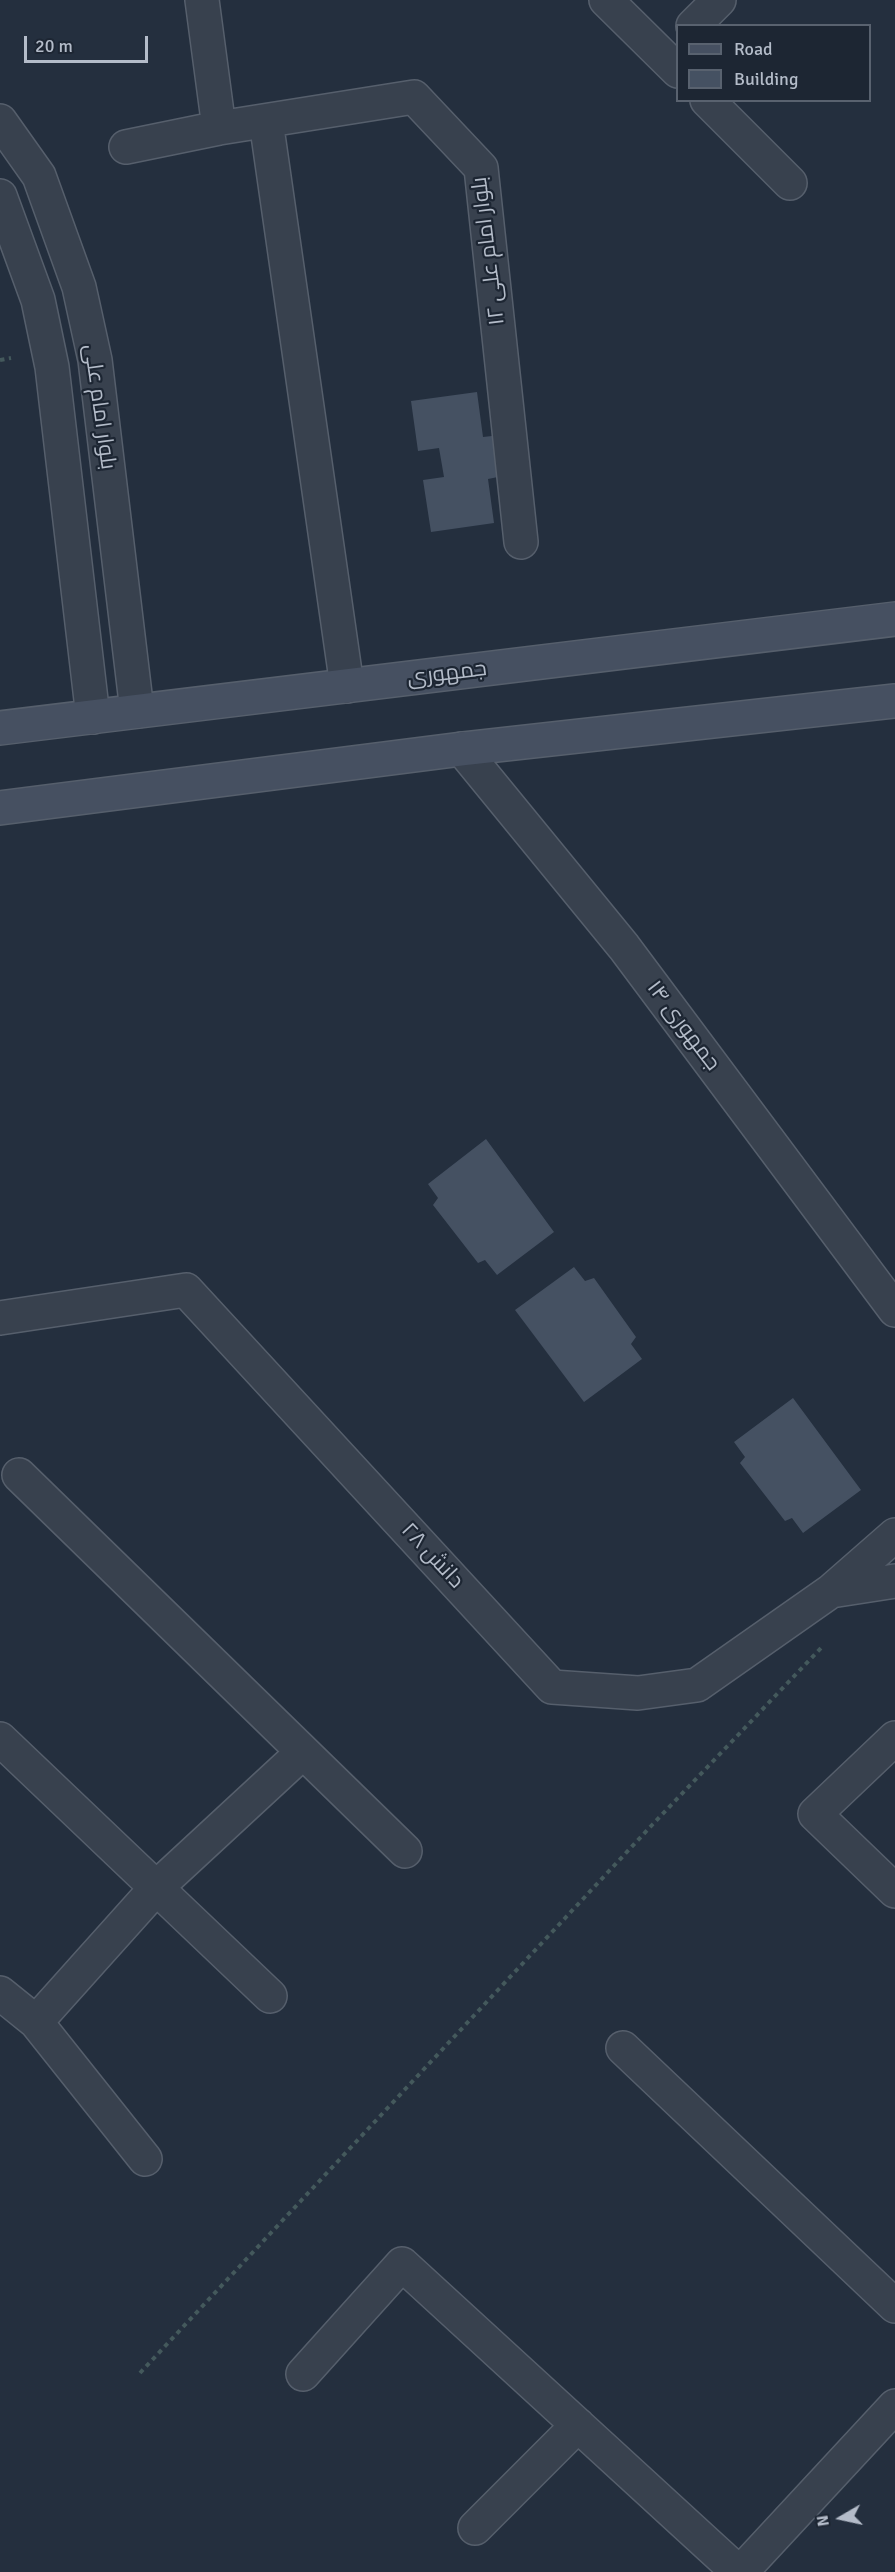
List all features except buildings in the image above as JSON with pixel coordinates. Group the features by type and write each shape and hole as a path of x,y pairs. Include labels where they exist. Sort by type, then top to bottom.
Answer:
{"main road":[{"name":"جمهوری","path":"0,728 895,619"},
{"path":"0,808 462,749 895,701"}],"street":[{"path":"202,0 219,128"},
{"path":"606,0 672,55"},
{"path":"695,24 719,0"},
{"name":"بلوار امام علی ۱۲","path":"126,147 219,128 414,97 481,168 521,542"},
{"path":"709,102 790,183"},
{"name":"بلوار امام علی","path":"0,121 39,176 79,287 95,360 136,711"},
{"path":"266,121 347,686"},
{"name":"بلوار امام علی","path":"0,196 38,300 52,367 93,717"},
{"name":"جمهوری ۱۴","path":"462,749 624,947 895,1310"},
{"name":"دانش ۲۸","path":"0,1318 186,1290 552,1687 638,1693 697,1684 831,1591 895,1581"},
{"path":"19,1475 405,1851"},
{"path":"831,1591 895,1535"},
{"path":"895,1737 815,1814 895,1891"},
{"path":"0,1739 270,1996"},
{"path":"36,2022 157,1887 303,1752"},
{"path":"0,1993 36,2022 145,2160"},
{"path":"622,2048 895,2306"},
{"path":"303,2374 402,2264 739,2572 895,2406"},
{"path":"475,2528 578,2425"}],"path":[{"path":"140,2373 637,1841 826,1643"}]}
